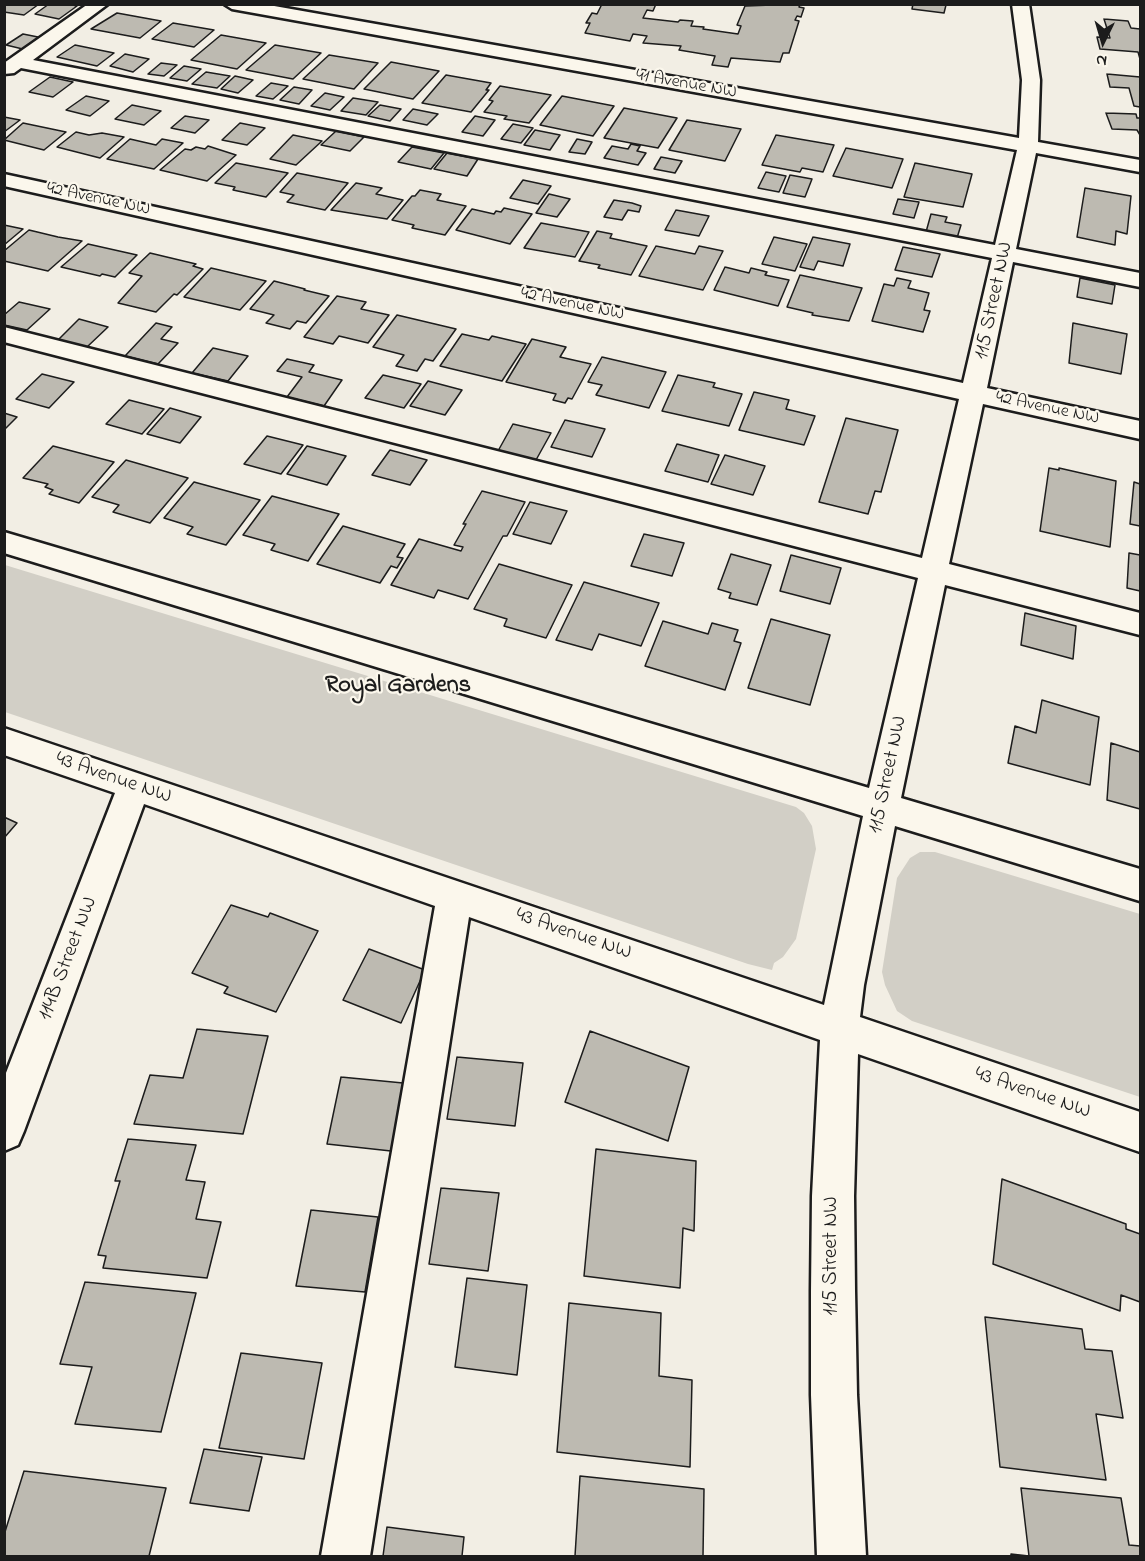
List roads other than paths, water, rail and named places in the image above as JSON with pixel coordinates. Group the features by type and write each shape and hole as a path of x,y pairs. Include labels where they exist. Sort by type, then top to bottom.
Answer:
{"street":[{"path":"11,67 100,4"},
{"name":"41 Avenue NW","path":"232,4 1140,166"},
{"name":"115 Street NW","path":"842,1557 834,1395 832,1291 832,1196 840,1028 845,985 882,807 1028,146 1031,80 1020,4"},
{"path":"11,67 1140,280"},
{"name":"42 Avenue NW","path":"4,180 1140,430"},
{"path":"4,334 1140,624"},
{"path":"4,542 1140,885"},
{"name":"43 Avenue NW","path":"4,741 1140,1132"},
{"name":"114B Street NW","path":"4,1131 134,786"},
{"path":"345,1557 455,895"}],"district":[{"name":"Royal Gardens","path":"398,687"}]}
